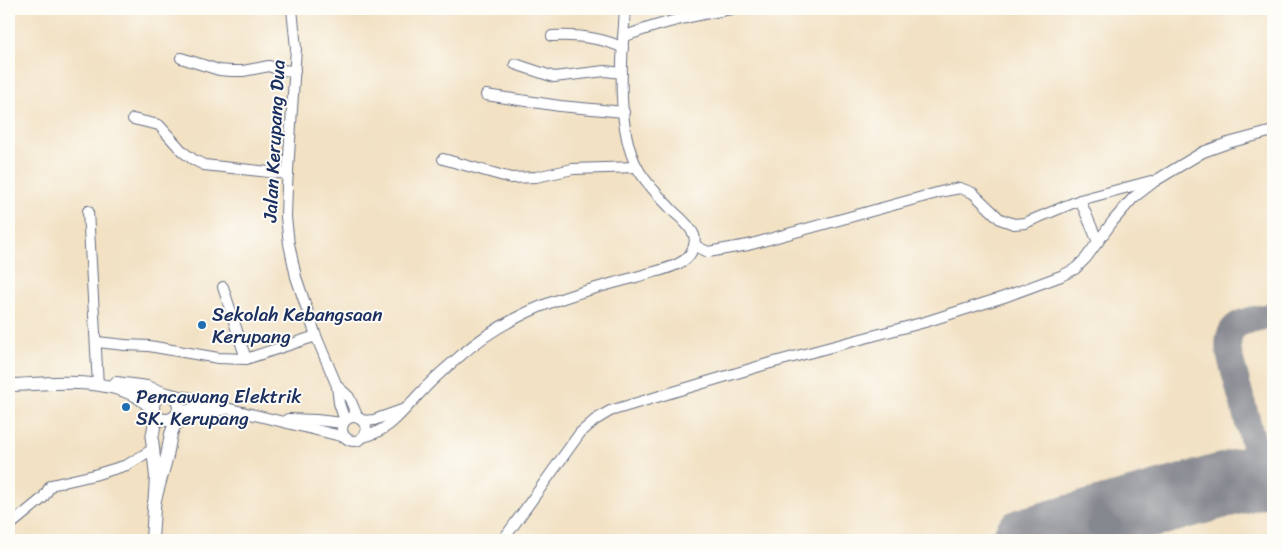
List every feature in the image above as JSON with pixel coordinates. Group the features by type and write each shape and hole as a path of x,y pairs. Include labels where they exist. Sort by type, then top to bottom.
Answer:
{"main road":[{"path":"9,385 101,385 128,383 168,394 178,402 156,477"},
{"path":"101,385 131,393 140,398 162,419 174,416"},
{"path":"152,444 155,413 154,401 157,397 168,394"},
{"path":"140,398 147,412 156,477 152,540"},
{"path":"154,507 174,426 183,418 191,415 230,408"}],"street":[{"name":"Jalan Kerupang Dua","path":"292,9 296,48 286,217 289,244 296,278 316,336 337,386 344,422"},
{"path":"168,394 208,400 230,408 355,440 369,436 390,425 458,357 496,328 530,311 563,298 666,268 682,261 690,254 694,245 694,236 637,168 627,139 622,73 625,9"},
{"path":"552,36 595,38 623,43 654,25 732,9"},
{"path":"181,58 219,70 243,71 269,66 280,70 295,71"},
{"path":"515,64 554,77 606,72 622,73"},
{"path":"486,95 560,106 624,112"},
{"path":"133,118 159,125 183,152 204,164 288,174"},
{"path":"503,540 580,433 595,420 610,411 767,364 925,322 1062,276 1075,269 1086,258 1113,221 1133,198 1157,180 1203,152 1273,131"},
{"path":"443,159 511,178 536,176 573,169 637,168"},
{"path":"694,245 708,252 740,247 960,188 973,193 1000,219 1014,224 1025,223 1080,200 1157,180"},
{"path":"1080,200 1098,242"},
{"path":"88,211 96,342 101,385"},
{"path":"223,287 246,360"},
{"path":"96,342 149,346 218,358 246,360 316,336"},
{"name":"Jalan Kerupang Dua","path":"337,386 349,397 360,420"},
{"path":"174,416 196,408 230,408"},
{"path":"277,420 294,418 344,422 350,418 360,420 384,417 408,408"},
{"path":"360,420 365,430 362,437"},
{"path":"344,422 342,430 345,437"},
{"path":"9,526 43,498 52,485 127,465 152,444"}],"taxiway":[{"path":"1262,475 1229,353 1228,342 1230,334 1239,324 1273,315"}],"runway":[{"path":"1025,540 1273,472"}],"place":[{"name":"Sekolah Kebangsaan Kerupang","path":"202,325"},
{"name":"Pencawang Elektrik SK. Kerupang","path":"126,407"}]}
